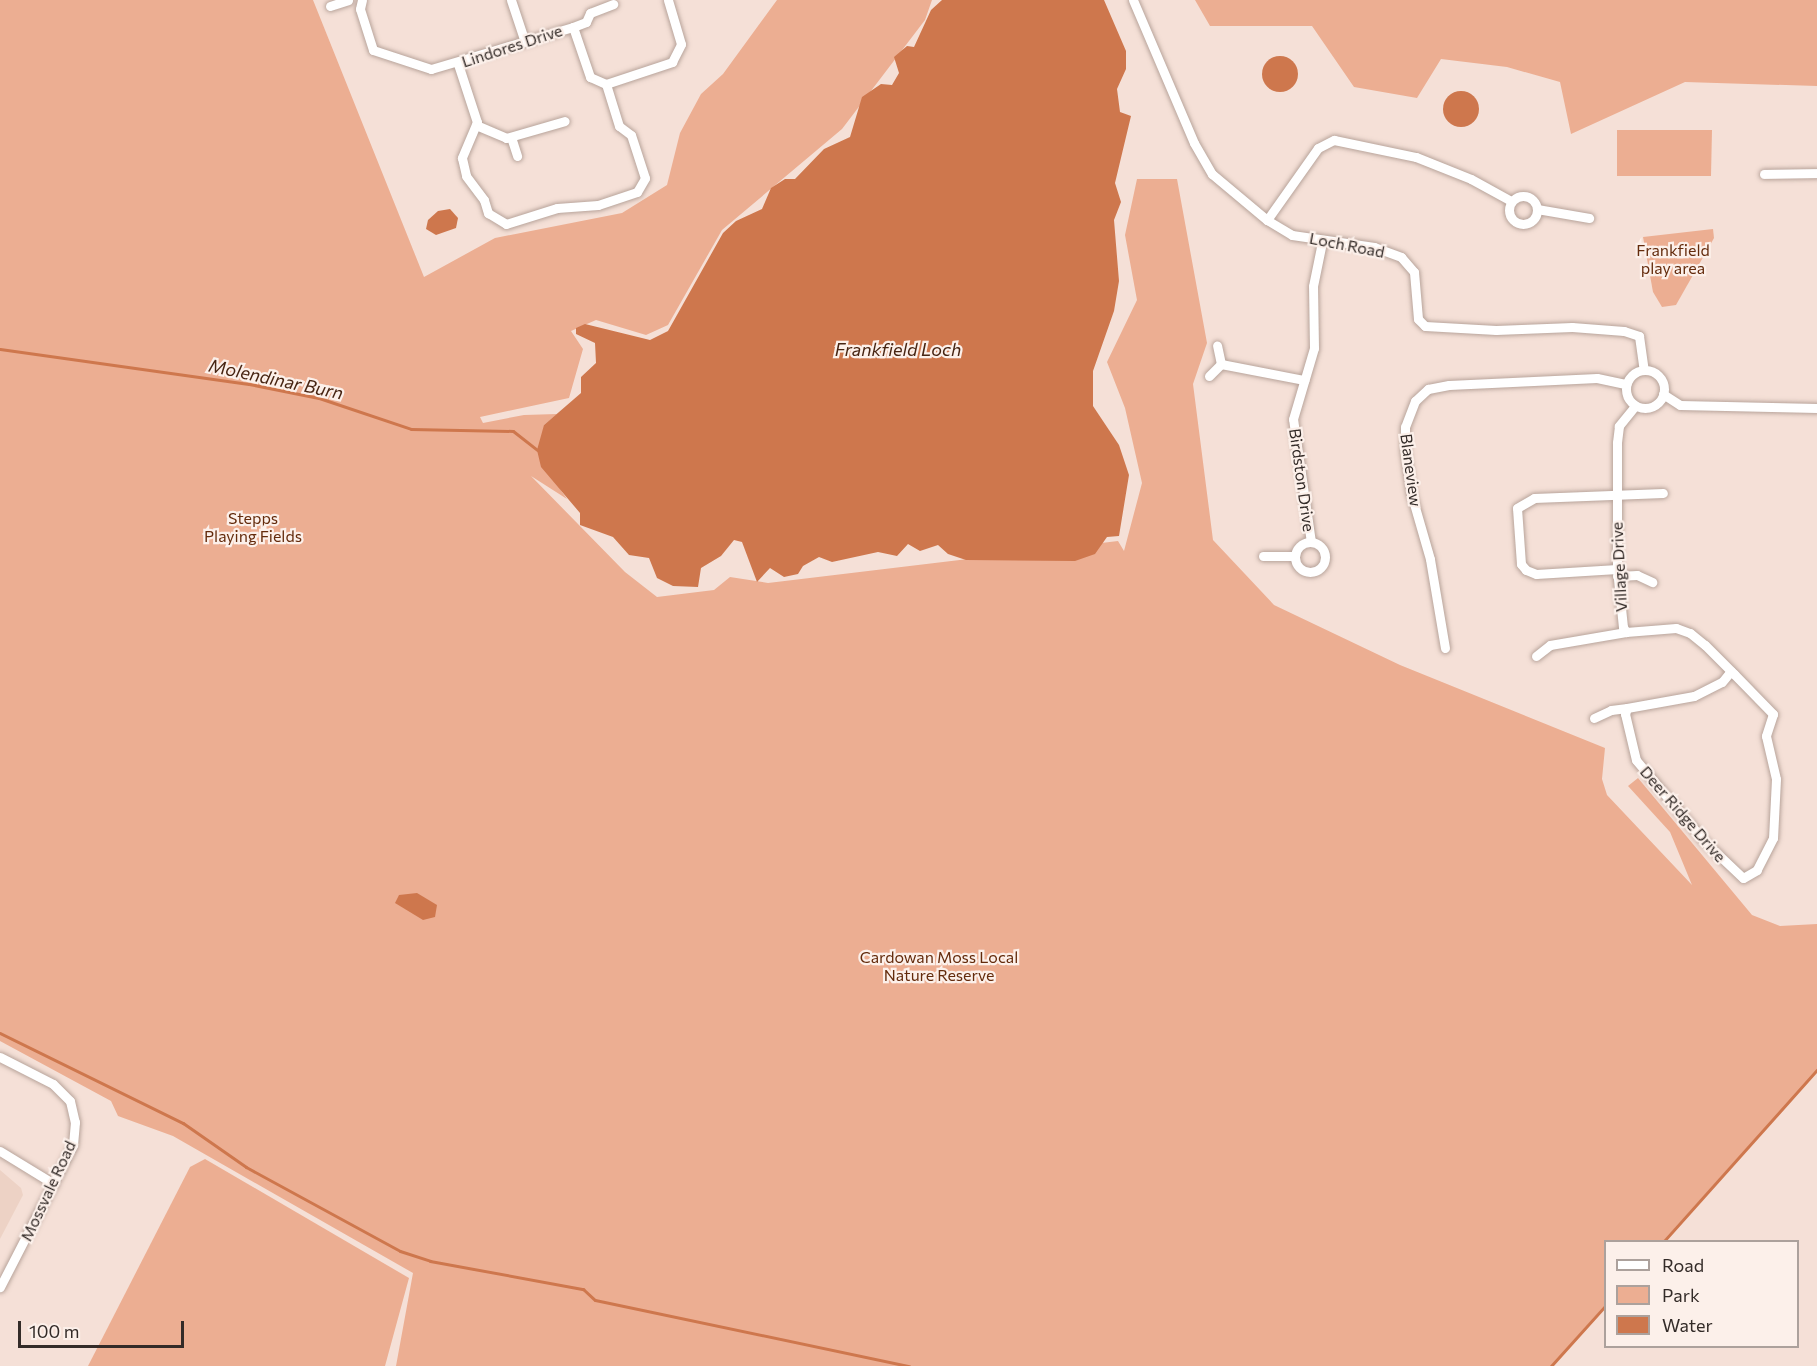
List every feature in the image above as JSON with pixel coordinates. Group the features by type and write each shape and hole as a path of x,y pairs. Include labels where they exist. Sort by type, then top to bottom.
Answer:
{"street":[{"path":"330,6 348,0"},
{"path":"511,0 525,42"},
{"path":"458,64 476,125 462,158 466,176 484,200 488,213 506,224 557,208 598,205 637,192 645,178 631,135 619,126 606,84 672,62 681,44 668,0"},
{"name":"Loch Road","path":"1133,0 1194,143 1212,174 1267,220 1292,235 1322,242 1374,247 1401,257 1413,272 1418,319 1425,327 1496,330 1572,327 1624,331 1639,336 1644,370"},
{"name":"Lindores Drive","path":"359,1 373,50 431,69 458,64 573,27 590,77 606,84"},
{"path":"573,27 586,22 590,13 613,3"},
{"path":"476,125 511,137 566,121"},
{"path":"511,137 517,156"},
{"path":"1267,220 1318,148 1334,140 1416,157 1471,179 1511,201"},
{"path":"1764,174 1817,173"},
{"path":"1511,201 1520,196 1529,197 1537,209 1589,218"},
{"path":"1511,201 1509,214 1518,224 1532,221 1537,209"},
{"name":"Birdston Drive","path":"1311,542 1298,548 1294,556 1305,572 1319,569 1325,560 1323,550 1311,542 1293,419 1314,348 1312,286 1322,242"},
{"path":"1217,345 1221,364"},
{"path":"1221,364 1304,380"},
{"path":"1209,376 1221,364"},
{"path":"1663,394 1650,408 1635,406 1627,396 1626,384 1637,372 1644,370 1659,377 1663,394 1680,405 1817,408"},
{"name":"Blaneview","path":"1445,648 1430,559 1411,493 1405,451 1405,427 1415,400 1428,389 1449,385 1596,378 1626,384"},
{"name":"Village Drive","path":"1635,406 1617,433 1617,573 1626,632 1683,631 1705,645 1773,714 1766,736 1776,779 1773,838 1758,870 1750,876"},
{"path":"1652,582 1637,575 1617,573 1536,574 1526,570 1515,515 1522,502 1534,498 1663,493"},
{"path":"1263,556 1294,556"},
{"path":"1536,656 1550,645 1626,632"},
{"path":"1594,718 1611,710 1694,696 1722,682 1731,671"},
{"name":"Deer Ridge Drive","path":"1627,708 1636,760 1705,842 1737,874 1750,876"},
{"name":"Mossvale Road","path":"0,1057 53,1084 70,1101 75,1122 73,1145 0,1287"},
{"path":"0,1151 54,1184"}],"shaded area":[{"path":"0,1170 21,1188 23,1195 0,1239"}],"green space":[{"name":"Cardowan Moss Local Nature Reserve","path":"0,0 313,0 424,277 495,238 622,213 667,185 680,133 701,94 723,74 777,0 932,0 925,20 842,129 722,230 668,325 646,335 596,320 571,331 583,349 569,398 480,417 483,423 524,415 557,414 544,425 560,489 567,499 531,476 625,572 657,597 714,590 730,577 768,583 1118,541 1124,551 1142,483 1125,408 1107,362 1137,300 1125,235 1137,179 1177,179 1207,343 1193,384 1213,540 1274,605 1400,665 1605,748 1602,779 1607,795 1692,885 1670,832 1628,786 1638,778 1752,915 1780,926 1817,924 1817,1070 1664,1240 1604,1240 1604,1306 1551,1366 396,1366 413,1273 173,1136 118,1116 111,1101 0,1041"},
{"path":"1195,0 1817,0 1817,86 1685,82 1571,134 1560,82 1507,67 1441,59 1417,98 1354,87 1312,26 1210,26"},
{"path":"1617,130 1712,130 1711,176 1617,176"},
{"name":"Frankfield play area","path":"1713,229 1714,238 1676,305 1662,307 1653,292 1643,237"},
{"path":"205,1159 409,1278 385,1366 88,1366 190,1167"}],"water":[{"name":"Frankfield Loch","path":"942,0 1104,0 1126,51 1126,69 1117,89 1120,112 1131,116 1115,183 1121,202 1114,220 1119,281 1114,311 1093,371 1093,406 1119,445 1129,475 1119,536 1107,537 1095,554 1075,561 966,560 948,554 938,545 920,551 908,544 897,556 878,552 832,562 819,557 803,566 798,574 784,577 770,568 757,582 742,542 734,540 721,556 701,568 698,587 673,586 657,578 649,558 629,555 613,537 580,525 580,513 541,467 537,450 544,425 581,393 581,377 596,363 595,343 576,334 576,328 585,324 650,340 668,331 723,233 736,221 762,209 771,188 785,179 795,179 824,149 850,137 862,97 881,84 892,85 899,73 894,57 907,46 914,47 931,10"},
{"path":"1280,56 1293,61 1298,74 1293,87 1280,92 1267,87 1262,74 1267,61"},
{"path":"1461,91 1474,96 1479,109 1474,122 1461,127 1448,122 1443,109 1448,96"},
{"path":"450,209 458,218 456,228 436,235 426,229 428,220 438,211"},
{"path":"417,893 437,905 435,917 423,920 395,903 399,895"}],"waterway":[{"name":"Molendinar Burn","path":"0,349 249,384 319,398 411,429 513,431 537,450"},
{"path":"0,1033 183,1123 246,1167 400,1251 430,1261 583,1289 595,1300 909,1366"},
{"path":"1665,1240 1817,1070"},
{"path":"1551,1366 1604,1307"}],"park label":[{"name":"Stepps Playing Fields","path":"253,527"}]}
